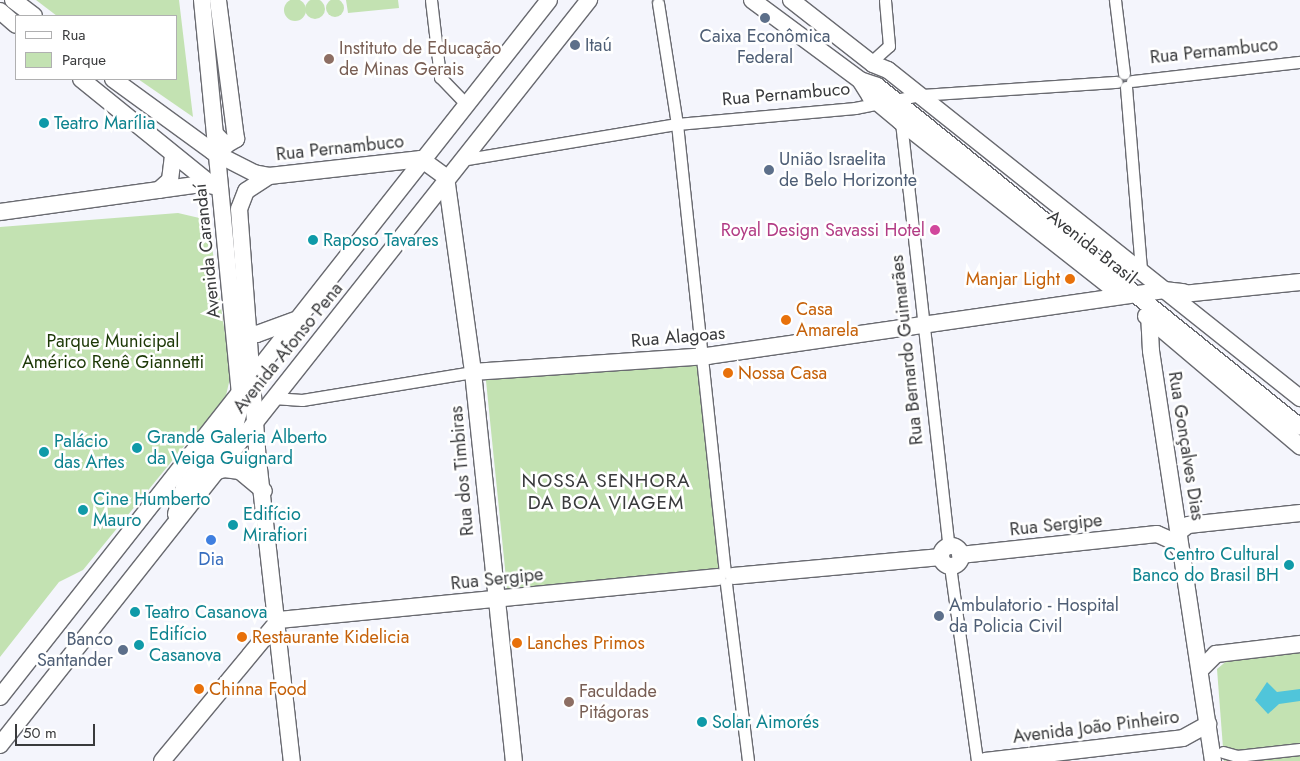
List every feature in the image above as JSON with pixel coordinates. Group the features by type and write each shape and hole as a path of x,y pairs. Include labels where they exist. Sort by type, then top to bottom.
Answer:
{"street":[{"path":"13,0 33,15"},
{"name":"Avenida Carandaí","path":"171,528 184,488 236,422 240,393 235,324 202,0"},
{"path":"215,134 226,145 236,138 218,0"},
{"path":"431,0 440,77 466,104"},
{"name":"Avenida Afonso Pena","path":"0,697 240,393 421,159 549,0"},
{"name":"Avenida Afonso Pena","path":"0,745 446,177 589,0"},
{"name":"Avenida Brasil","path":"752,0 860,80 887,96 1141,272 1156,300 1300,446"},
{"name":"Avenida Brasil","path":"791,0 872,63 888,70 887,96"},
{"path":"872,63 889,46 885,0"},
{"path":"1115,0 1125,81 1141,272"},
{"path":"658,3 677,124 700,357 748,761"},
{"path":"0,11 15,24"},
{"name":"Rua Pernambuco","path":"460,160 677,124 887,96 1125,81 1300,62"},
{"name":"Avenida Brasil","path":"872,63 887,96 902,122 1098,278 1156,300 1300,398"},
{"path":"82,80 173,156 222,193 239,209 246,190 269,176"},
{"name":"Rua Pernambuco","path":"114,80 217,154 235,165 269,176 421,159 446,177"},
{"name":"Avenida Brasil","path":"887,96 1156,300 1300,414"},
{"name":"Rua Bernardo Guimarães","path":"902,122 950,556 977,761"},
{"path":"906,150 923,139"},
{"path":"159,190 170,180 173,156"},
{"name":"Rua dos Timbiras","path":"446,177 473,372 494,600 514,761"},
{"path":"0,212 208,183"},
{"name":"Avenida Carandaí","path":"239,209 251,335 255,422 279,620 292,761"},
{"path":"1087,303 1098,278"},
{"name":"Rua Alagoas","path":"273,398 302,400 473,372 700,357 1087,303 1156,300 1300,282"},
{"name":"Avenida Brasil","path":"1156,300 1300,427"},
{"name":"Rua Gonçalves Dias","path":"1156,300 1182,552 1208,724 1218,757"},
{"path":"235,324 251,335 295,320"},
{"path":"252,376 273,398"},
{"path":"212,473 224,469 240,472 264,491"},
{"path":"1157,534 1171,524 1177,512"},
{"path":"1180,532 1188,526 1300,513"},
{"path":"1157,534 1173,541 1182,552"},
{"name":"Rua Sergipe","path":"279,620 950,556 1157,534"},
{"path":"162,761 279,620"},
{"path":"1200,670 1216,654 1300,644"},
{"name":"Avenida João Pinheiro","path":"985,761 1183,738 1208,724"},
{"path":"1218,757 1300,749"}],"green space":[{"path":"295,-1 303,2 306,10 303,18 295,21 287,18 284,10 287,2"},
{"path":"315,-1 322,2 325,9 322,16 315,19 308,16 305,9 308,2"},
{"path":"331,-1 339,-1 344,4 342,15 331,17 326,12 326,4"},
{"path":"36,0 179,0 193,117 139,80 178,80 178,15 56,15"},
{"path":"346,0 398,0 399,8 348,13"},
{"name":"Parque Municipal Américo Renê Giannetti","path":"178,213 208,220 231,374 224,404 202,433 194,434 83,570 59,582 0,657 0,227"},
{"path":"691,354 699,368 721,571 508,598 485,371"},
{"path":"1300,650 1300,761 1224,761 1217,669 1229,659"}],"water":[{"path":"1267,682 1277,692 1300,689 1300,701 1279,704 1268,714 1255,700"}],"place":[{"name":"Caixa Econômica Federal","path":"765,18"},
{"name":"Itaú","path":"575,45"},
{"name":"Instituto de Educação de Minas Gerais","path":"329,59"},
{"name":"Teatro Marília","path":"44,123"},
{"name":"União Israelita de Belo Horizonte","path":"769,170"},
{"name":"Royal Design Savassi Hotel","path":"935,230"},
{"name":"Raposo Tavares","path":"313,240"},
{"name":"Manjar Light","path":"1070,279"},
{"name":"Casa Amarela","path":"786,320"},
{"name":"Nossa Casa","path":"728,373"},
{"name":"Grande Galeria Alberto da Veiga Guignard","path":"137,448"},
{"name":"Palácio das Artes","path":"44,452"},
{"name":"Cine Humberto Mauro","path":"83,510"},
{"name":"Edifício Mirafiori","path":"233,525"},
{"name":"Dia","path":"211,540"},
{"name":"Centro Cultural Banco do Brasil BH","path":"1289,565"},
{"name":"Teatro Casanova","path":"135,612"},
{"name":"Ambulatorio - Hospital da Policia Civil","path":"939,616"},
{"name":"Restaurante Kidelicia","path":"242,637"},
{"name":"Lanches Primos","path":"517,643"},
{"name":"Edifício Casanova","path":"139,645"},
{"name":"Banco Santander","path":"123,650"},
{"name":"Chinna Food","path":"199,689"},
{"name":"Faculdade Pitágoras","path":"569,702"},
{"name":"Solar Aimorés","path":"702,722"}],"district":[{"name":"NOSSA SENHORA DA BOA VIAGEM","path":"606,492"}]}
